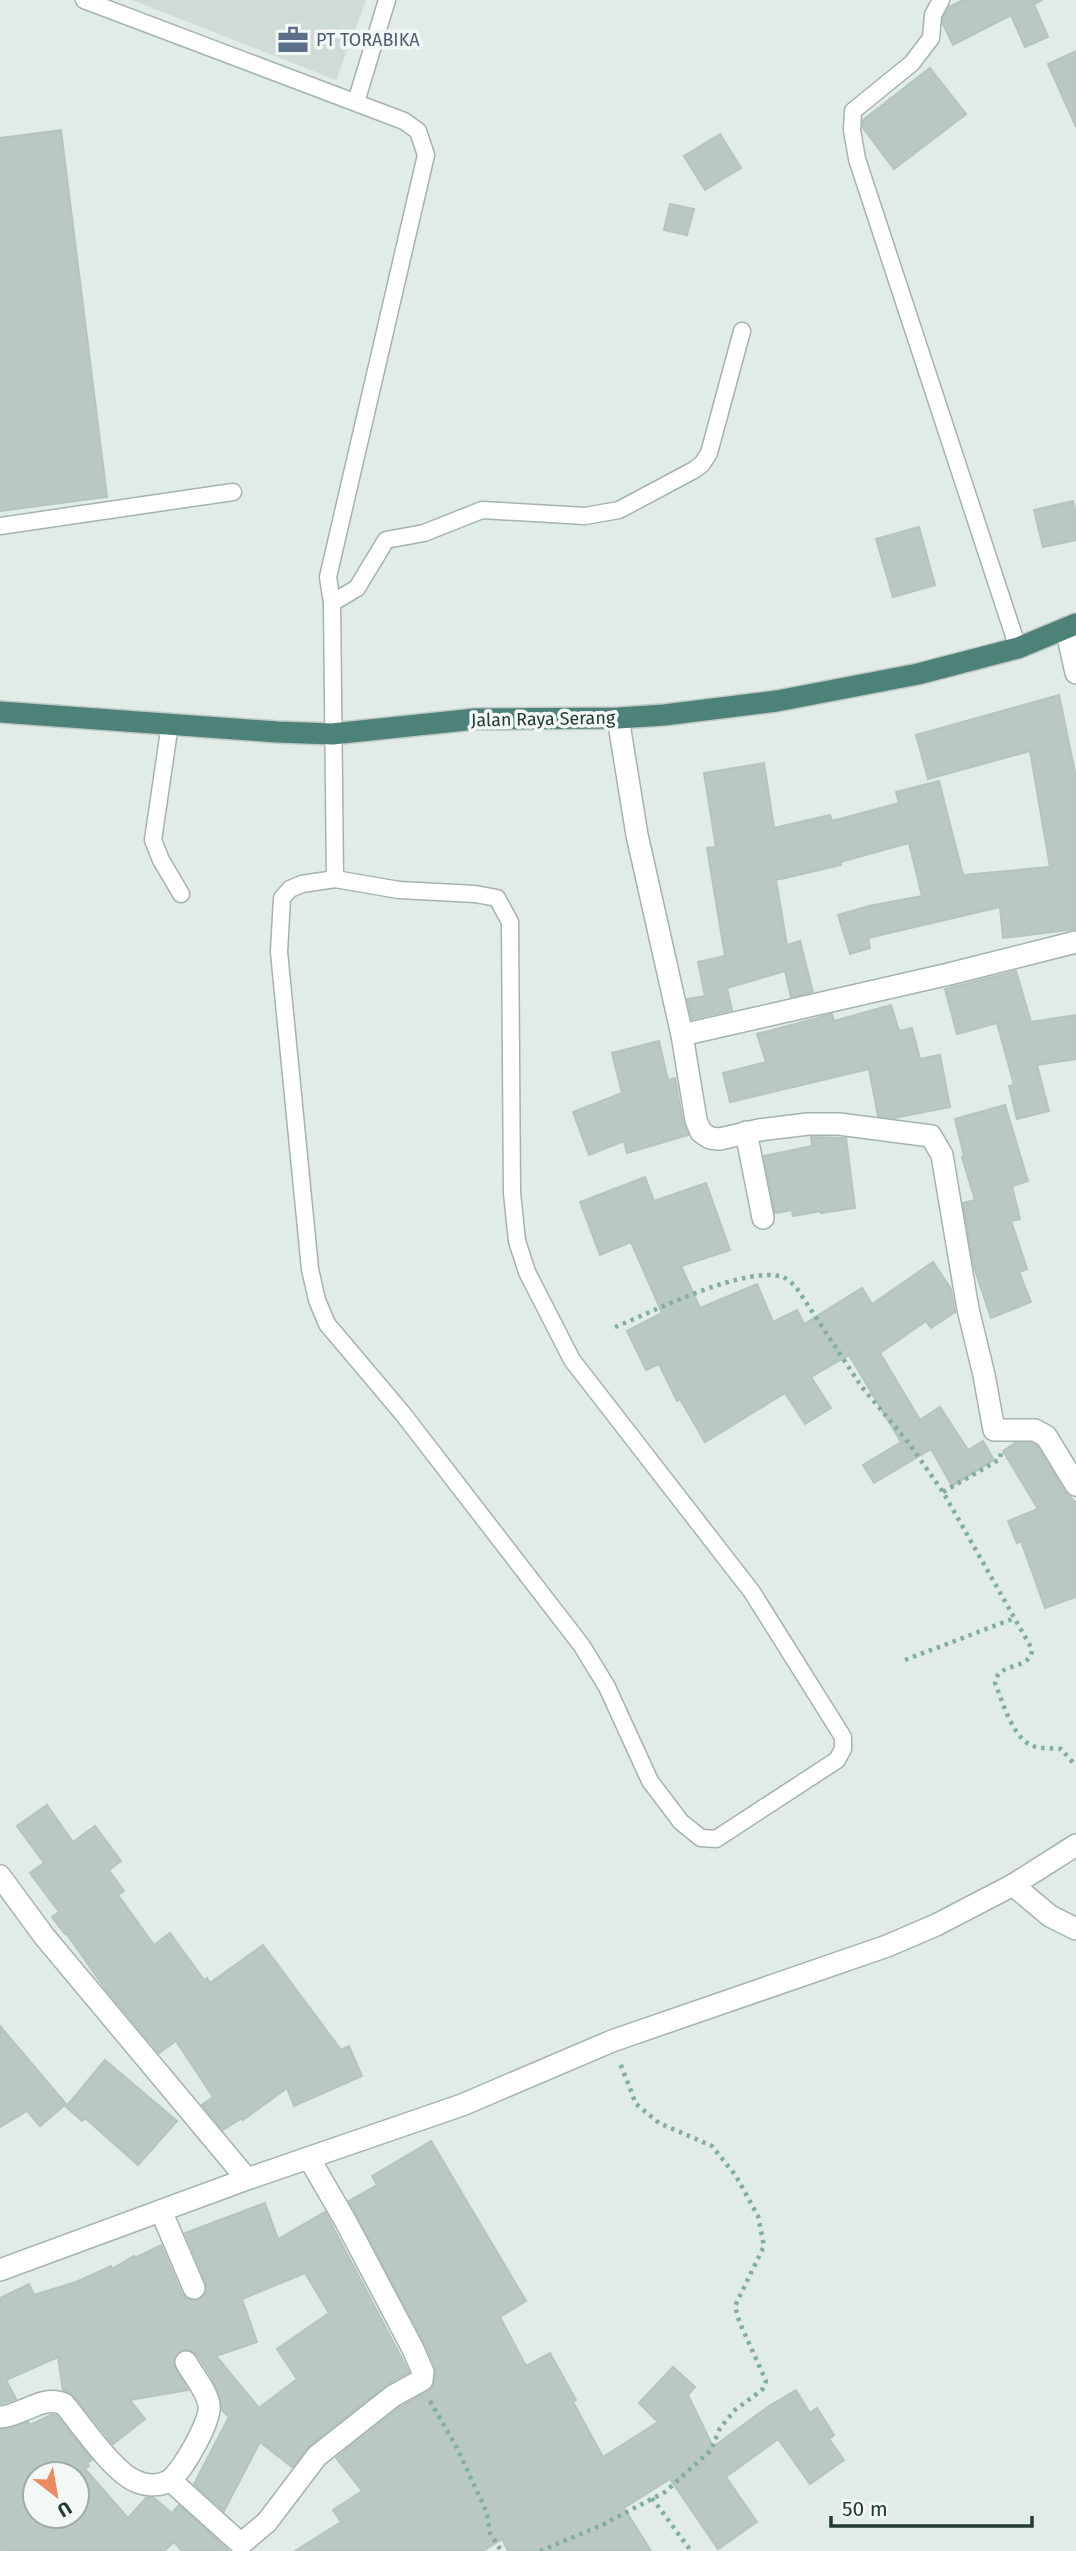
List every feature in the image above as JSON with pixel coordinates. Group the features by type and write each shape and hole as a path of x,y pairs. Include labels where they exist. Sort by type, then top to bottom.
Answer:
{"highway":[{"name":"Jalan Raya Serang","path":"0,712 332,734 475,719 618,718 777,701 918,674 1018,648 1071,626"}],"street":[{"path":"1071,626 1076,673"},
{"path":"618,718 637,835 682,1035 696,1120 701,1132 710,1138 720,1139 746,1132 808,1124 839,1124 931,1136 942,1155 968,1308 994,1430 1035,1430 1046,1436 1076,1485"},
{"path":"682,1035 1076,942"},
{"path":"746,1132 763,1217"},
{"path":"0,2270 247,2179 462,2105 612,2041 887,1946 936,1925 1015,1884 1076,1845"},
{"path":"0,1876 44,1936 247,2179"},
{"path":"1015,1884 1050,1916 1076,1929"},
{"path":"170,2480 239,2549 267,2522 317,2456 393,2396 422,2381 423,2372 413,2349 309,2158"},
{"path":"162,2211 194,2288"},
{"path":"0,2417 11,2416 56,2400 64,2404 122,2474 139,2483 157,2485 170,2480 191,2451 209,2413 209,2402 186,2362"}],"lane":[{"path":"84,0 404,121 418,131 426,155 328,577 332,603 335,879"},
{"path":"356,102 387,0"},
{"path":"941,0 933,15 931,38 912,63 853,111 852,131 857,159 1018,648"},
{"path":"332,603 357,588 386,540 424,533 482,510 585,516 619,510 694,470 709,453 742,331"},
{"path":"0,526 233,492"},
{"path":"170,724 153,840 161,860 181,894"},
{"path":"335,879 399,890 475,894 497,898 504,909 510,922 512,1193 517,1241 527,1272 572,1360 752,1592 843,1737 843,1749 836,1760 716,1839 701,1838 681,1822 657,1791 607,1687 582,1646 402,1414 327,1324 317,1300 310,1269 279,952 282,898 290,889 302,884 335,879"}],"path":[{"path":"615,1326 745,1277 769,1275 784,1278 796,1287 861,1386 908,1443 943,1492 1032,1648 1032,1655 1028,1660 999,1672 995,1678 995,1684 1015,1728 1025,1741 1033,1746 1061,1749 1076,1766"},
{"path":"943,1492 1000,1459 994,1430"},
{"path":"905,1660 1014,1618"},
{"path":"540,2551 603,2525 665,2493 711,2450 720,2428 735,2410 762,2390 766,2381 735,2306 764,2246 758,2216 736,2176 712,2146 659,2123 636,2104 612,2041"},
{"path":"422,2381 434,2412 457,2448 487,2513 490,2533 501,2551"},
{"path":"652,2498 691,2551"}],"shaded area":[{"name":"PT TORABIKA","path":"132,0 366,0 336,80"}],"building":[{"path":"963,0 1042,0 1034,4 1048,37 1025,47 1011,15 953,45 943,18 949,7"},
{"path":"1076,51 1076,127 1048,64"},
{"path":"930,68 966,114 894,169 863,128 863,120"},
{"path":"61,130 107,497 0,511 0,138"},
{"path":"720,134 741,168 705,190 684,156"},
{"path":"670,204 694,209 687,235 664,230"},
{"path":"1073,501 1076,540 1043,547 1034,510"},
{"path":"919,527 935,585 893,597 876,539"},
{"path":"1059,695 1076,777 1076,929 1003,938 1000,907 868,938 870,948 850,954 838,915 922,896 909,843 840,862 841,865 776,880 787,945 800,941 813,992 791,997 785,971 727,988 732,1010 692,1019 687,999 705,996 698,962 725,956 707,848 716,847 704,773 764,763 774,828 830,815 832,821 899,803 896,792 939,781 963,875 1050,867 1030,751 928,779 916,735"},
{"path":"1016,971 1031,1022 1076,1015 1076,1059 1037,1065 1049,1111 1017,1119 1009,1086 1014,1085 997,1023 957,1034 945,989"},
{"path":"891,1005 899,1031 912,1028 920,1059 940,1055 950,1107 894,1118 878,1116 869,1069 730,1102 723,1073 766,1062 757,1034 832,1014 834,1021"},
{"path":"659,1041 668,1080 675,1078 688,1135 627,1153 624,1141 589,1155 573,1112 622,1093 612,1053"},
{"path":"1005,1105 1028,1181 1012,1186 1020,1219 1011,1221 1027,1269 1019,1272 1031,1302 991,1318 974,1267 963,1203 975,1200 962,1157 964,1156 955,1119"},
{"path":"811,1137 846,1138 855,1208 793,1216 792,1210 775,1213 764,1156 812,1146"},
{"path":"645,1177 654,1201 706,1183 730,1250 681,1266 700,1308 757,1284 773,1322 797,1310 804,1324 862,1288 872,1304 933,1262 951,1289 955,1312 931,1328 926,1321 880,1353 920,1420 940,1407 968,1450 983,1441 994,1460 952,1486 931,1449 874,1483 863,1465 901,1442 849,1355 811,1377 831,1408 805,1424 785,1393 705,1442 680,1399 677,1401 659,1364 646,1370 627,1331 662,1313 631,1242 600,1255 580,1202"},
{"path":"1015,1443 1032,1443 1037,1446 1065,1492 1076,1503 1076,1597 1045,1608 1021,1541 1017,1543 1008,1521 1038,1509 1003,1451"},
{"path":"47,1805 73,1842 95,1826 121,1861 109,1870 124,1891 118,1895 154,1945 170,1933 204,1980 207,1978 210,1983 263,1945 341,2050 349,2046 362,2076 294,2106 287,2088 243,2120 242,2118 223,2130 202,2105 213,2097 176,2041 159,2053 106,1990 52,1917 59,1912 30,1873 44,1863 17,1826"},
{"path":"0,2026 66,2104 40,2126 27,2111 0,2127"},
{"path":"105,2060 177,2121 138,2165 85,2118 82,2121 66,2107"},
{"path":"431,2141 526,2301 500,2317 526,2366 550,2353 603,2457 658,2422 639,2403 673,2367 695,2387 688,2395 713,2447 796,2390 810,2413 817,2408 834,2435 829,2439 844,2460 810,2484 778,2439 726,2477 757,2522 718,2549 670,2479 624,2508 651,2551 508,2551 502,2539 483,2551 295,2551 341,2522 333,2510 362,2491 336,2458 400,2407 429,2391 435,2382 435,2367 425,2344 349,2201 377,2185 372,2176"},
{"path":"265,2203 278,2239 325,2212 409,2372 385,2386 309,2446 292,2467 260,2442 224,2511 194,2484 229,2417 222,2410 220,2395 211,2376 197,2355 187,2349 179,2351 173,2363 188,2390 130,2400 145,2419 113,2444 74,2396 63,2390 58,2357 6,2380 16,2399 0,2404 0,2298 29,2284 34,2295 76,2282 111,2266 112,2269 161,2245 182,2294 187,2299 199,2300 205,2295 206,2283 185,2233","holes":["305,2273 329,2313 277,2349 297,2379 259,2408 216,2356 257,2342 242,2299"]},
{"path":"56,2415 92,2460 21,2460 21,2530 91,2530 91,2476 128,2518 146,2498 154,2498 172,2513 179,2505 229,2551 182,2551 174,2542 164,2551 0,2551 0,2430 28,2422 30,2425"}],"place":[{"name":"PT TORABIKA","path":"293,40"}]}
